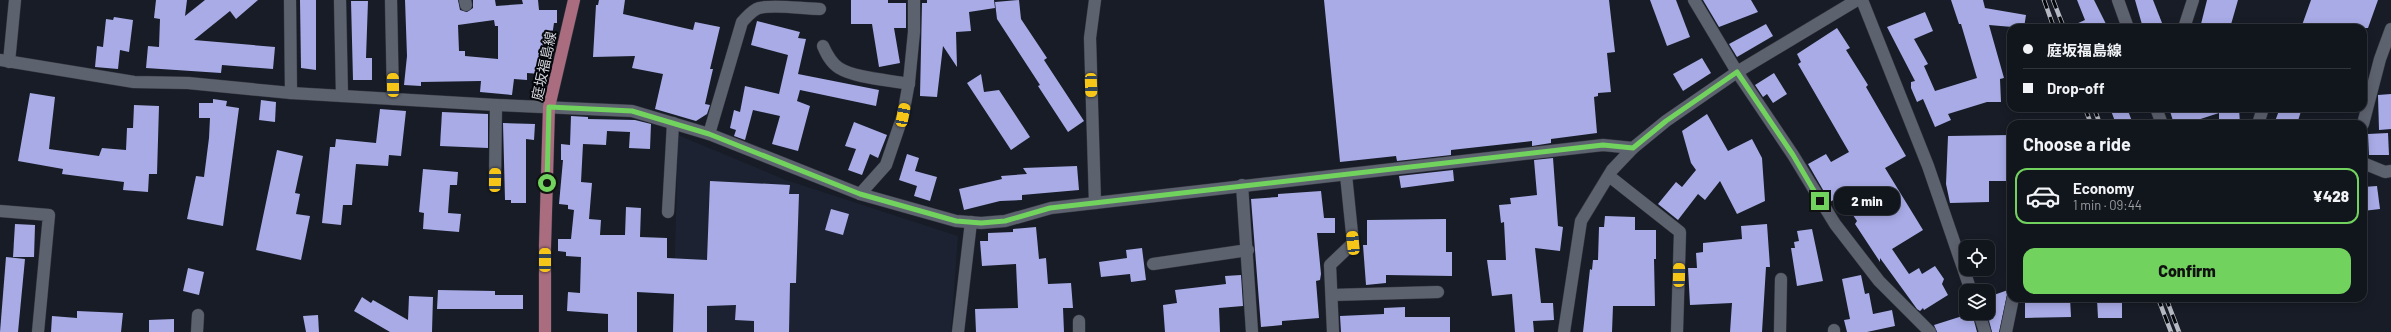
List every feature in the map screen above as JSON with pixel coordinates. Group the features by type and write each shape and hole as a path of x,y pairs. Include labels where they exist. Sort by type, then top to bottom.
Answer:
{"main road":[{"name":"庭坂福島線","path":"545,332 545,246 549,107 574,0"}],"street":[{"path":"15,0 5,61 134,82 188,83 342,96 632,111 709,134 860,194 956,221 1005,221 1050,208 1242,185 1346,176 1603,145 1633,148"},
{"path":"290,0 291,92"},
{"path":"340,0 342,96"},
{"path":"391,0 393,99"},
{"path":"860,194 886,165 903,115 909,84 914,32 914,0"},
{"path":"1095,0 1090,38 1095,203"},
{"path":"1694,0 1737,72 1793,155 1835,224 1880,281 1930,332"},
{"path":"1564,332 1581,221 1609,176 1633,148 1666,121 1737,72 1857,0"},
{"path":"1862,0 1928,166 1969,284"},
{"path":"2118,0 2127,24"},
{"path":"2185,24 2193,0"},
{"path":"709,134 742,22 749,14 759,8 771,7 820,9"},
{"path":"2367,109 2380,59 2391,29"},
{"path":"823,46 829,59 840,69 909,84"},
{"path":"495,180 496,105"},
{"path":"668,212 673,123"},
{"path":"2367,165 2385,172 2391,171 2391,179"},
{"path":"1333,332 1330,265 1353,243 1346,176"},
{"path":"1609,176 1680,232 1677,332"},
{"path":"1242,185 1248,250 1252,332"},
{"path":"0,214 0,211 49,216 38,332"},
{"path":"958,332 971,222"},
{"path":"1153,264 1248,250"},
{"path":"1780,332 1781,279"},
{"path":"1332,295 1438,292"},
{"path":"2006,332 2012,302"},
{"path":"197,332 198,315"},
{"path":"1981,320 1985,332"}],"shaded area":[{"path":"678,135 786,180 958,236 951,332 673,332"}],"building":[{"path":"156,0 187,0 185,16 205,0 258,0 236,19 230,11 194,40 275,47 273,69 222,65 221,73 146,68 148,46 159,47 160,19 154,18"},
{"path":"300,0 316,0 316,70 301,68"},
{"path":"405,0 458,0 460,10 467,12 473,8 473,0 495,0 496,6 523,4 522,0 538,0 539,10 557,10 557,23 554,23 549,56 542,55 540,74 527,73 527,80 514,79 512,95 480,92 481,81 421,82 421,86 404,85 407,56","holes":["494,20 495,26 498,26 498,59 465,56 465,51 459,51 458,25"]},
{"path":"599,0 625,0 623,14 693,30 695,22 720,27 710,69 713,69 705,104 710,105 707,114 696,121 655,109 663,74 632,68 635,56 593,57 596,5 598,5"},
{"path":"851,0 888,0 888,3 906,3 906,28 894,28 900,63 879,67 872,24 851,24"},
{"path":"927,0 994,0 995,8 969,12 971,31 956,32 957,67 943,46 937,97 920,96 922,3 927,3"},
{"path":"1019,0 1021,19 1047,58 1044,60 1084,121 1068,132 1038,86 1040,85 997,19 995,2"},
{"path":"1324,0 1609,0 1615,52 1607,53 1611,92 1598,93 1598,96 1594,97 1597,133 1551,139 1551,143 1532,146 1532,141 1451,150 1451,155 1397,161 1396,156 1340,162"},
{"path":"1650,0 1676,0 1690,37 1667,46"},
{"path":"1703,0 1751,0 1758,12 1719,27"},
{"path":"1951,0 1983,0 1985,8 2026,15 2025,24 2007,24 2007,27 1989,25 2004,78 2000,79 2001,102 1987,102 1948,114 1951,120 1935,127 1923,99 1917,102 1911,88 1911,82 1915,81 1887,27 1925,12 1933,31 1914,39 1928,64 1924,66 1935,91 1977,78 1961,24 1959,24"},
{"path":"2077,0 2094,0 2106,24 2076,24 2085,20"},
{"path":"2135,0 2153,0 2162,24 2142,24"},
{"path":"2207,0 2238,0 2231,24 2201,24"},
{"path":"2311,0 2378,0 2368,28 2367,24 2302,24"},
{"path":"351,1 368,1 366,58 372,58 372,80 353,80"},
{"path":"114,17 133,20 129,52 120,50 118,69 95,67 97,46 103,47 106,19 113,20"},
{"path":"757,21 800,32 798,38 806,39 798,74 879,90 876,106 800,90 797,101 810,106 798,151 772,144 780,116 753,110 745,140 734,136 736,130 730,128 734,110 740,112 745,86 779,94 788,55 751,45"},
{"path":"1766,24 1773,36 1737,57 1729,44"},
{"path":"1837,28 1850,48 1846,50 1868,85 1866,87 1906,156 1885,168 1923,230 1892,249 1909,274 1919,268 1922,274 1935,266 1944,279 1942,284 1948,295 1924,310 1923,308 1920,311 1917,309 1880,258 1880,262 1855,224 1857,221 1840,196 1830,202 1808,164 1826,154 1831,162 1849,152 1798,64 1801,62 1797,54"},
{"path":"1702,58 1711,73 1683,91 1673,74"},
{"path":"1774,73 1787,94 1773,103 1767,94 1763,97 1755,85"},
{"path":"981,74 984,92 999,90 1030,137 1011,150 967,83"},
{"path":"30,93 55,97 49,149 99,156 102,148 126,150 127,128 133,128 134,105 159,106 157,174 149,174 148,192 123,190 124,182 62,174 63,169 18,161"},
{"path":"2391,94 2391,129 2379,130 2378,95"},
{"path":"213,99 227,101 226,106 239,108 223,226 187,219 196,176 204,177 209,138 210,118 199,118 199,103 213,103"},
{"path":"261,100 276,102 275,122 259,120"},
{"path":"380,109 406,111 401,156 389,155 388,166 356,164 352,205 343,205 341,225 322,223 330,147 335,147 336,139 376,143"},
{"path":"442,112 488,114 488,148 440,146"},
{"path":"2112,112 2128,112 2132,120 2114,120"},
{"path":"2170,112 2239,112 2240,120 2219,120 2219,113 2197,120 2173,120"},
{"path":"2278,112 2301,112 2298,120 2276,120"},
{"path":"1707,114 1728,151 1752,139 1762,158 1765,201 1737,214 1720,181 1705,200 1698,194 1678,220 1658,204 1676,182 1682,187 1696,170 1691,163 1682,131"},
{"path":"571,116 588,117 588,119 635,120 651,124 650,149 629,148 630,132 607,131 606,145 583,144 581,182 592,183 589,219 601,220 600,235 625,235 626,207 641,208 640,237 667,238 667,258 707,260 710,181 790,185 789,194 799,194 796,283 790,283 789,332 754,332 754,321 735,320 736,305 707,306 707,332 673,332 674,294 637,292 637,332 608,332 608,314 567,311 568,292 580,293 581,257 566,256 566,252 558,251 558,239 571,239 574,210 568,209 568,205 559,204 563,160 561,160 561,144 570,145"},
{"path":"854,122 887,135 878,158 870,154 862,175 848,170 856,149 845,146"},
{"path":"503,123 535,124 534,140 526,139 526,203 511,203 511,200 505,200"},
{"path":"2388,133 2389,155 2369,155 2368,134"},
{"path":"2007,135 2007,181 1989,181 1989,202 1950,203 1946,184 1948,136"},
{"path":"277,150 303,156 295,193 300,194 296,214 310,216 301,260 256,250"},
{"path":"907,154 919,158 915,171 937,177 930,201 914,196 917,186 899,180"},
{"path":"1553,158 1558,226 1563,227 1560,251 1535,248 1541,303 1553,303 1554,320 1533,321 1534,332 1515,332 1512,294 1492,296 1487,260 1506,260 1504,222 1501,223 1499,205 1511,204 1510,198 1537,195 1534,160"},
{"path":"1077,166 1079,190 1022,195 1022,200 1000,201 964,210 959,189 1002,179 1001,176 1027,174 1023,168"},
{"path":"423,169 458,172 457,185 450,185 448,213 461,214 459,232 423,229 424,213 419,212"},
{"path":"1453,170 1454,181 1401,188 1399,176"},
{"path":"2377,186 2380,209 2367,211 2367,187"},
{"path":"1321,191 1324,218 1335,218 1335,233 1317,233 1321,274 1320,280 1316,281 1319,318 1282,321 1282,325 1261,327 1251,199 1278,197 1278,194"},
{"path":"831,209 849,214 843,235 825,230"},
{"path":"1605,216 1635,217 1635,230 1656,230 1656,259 1654,259 1655,306 1613,306 1612,332 1583,332 1590,269 1592,270 1593,260 1598,260 1599,227 1604,227"},
{"path":"1446,219 1446,252 1452,252 1452,276 1386,275 1386,283 1366,285 1363,245 1367,245 1367,220"},
{"path":"15,224 35,225 34,257 13,257"},
{"path":"1767,224 1770,267 1766,267 1762,332 1730,332 1732,303 1690,305 1688,268 1697,268 1696,253 1703,252 1703,243 1742,239 1741,226"},
{"path":"1036,227 1039,259 1046,258 1048,284 1071,283 1073,308 1063,308 1064,332 976,332 975,309 1018,308 1016,264 982,266 980,241 988,241 988,233 1013,232 1013,229"},
{"path":"1812,229 1823,281 1797,286 1791,248 1795,248 1794,242 1799,241 1797,231"},
{"path":"1142,248 1146,280 1131,282 1130,274 1101,277 1099,262 1127,258 1126,250"},
{"path":"6,257 25,259 18,332 0,332"},
{"path":"188,268 204,272 199,295 183,291"},
{"path":"1241,275 1243,306 1219,308 1220,332 1165,332 1163,305 1177,303 1175,290 1226,284 1225,276"},
{"path":"1861,275 1865,294 1869,293 1873,314 1892,310 1895,326 1867,332 1847,332 1844,320 1850,319 1842,279"},
{"path":"438,290 495,291 495,295 523,295 523,309 437,309"},
{"path":"2007,290 1999,332 1992,332 1989,320 1995,320 1995,295"},
{"path":"409,296 433,297 432,332 390,332 354,311 362,297 371,303 373,300 408,320"},
{"path":"2025,302 2070,302 2071,317 2025,318"},
{"path":"2097,302 2122,302 2122,318 2098,318"},
{"path":"1405,307 1405,317 1450,317 1450,332 1341,332 1340,316 1384,314 1384,308"},
{"path":"77,311 123,313 121,332 51,332 52,316 77,318"},
{"path":"318,315 319,332 306,332 303,316"},
{"path":"1959,317 1959,320 1974,320 1977,332 1937,332 1934,325"},
{"path":"174,319 174,332 149,332 149,320"}],"railway":[{"path":"2044,0 2053,24"},
{"path":"2053,0 2062,24"},
{"path":"2086,112 2090,120"},
{"path":"2096,112 2098,120"},
{"path":"2160,302 2171,332"},
{"path":"2168,302 2179,332"}],"route":[{"path":"547,183 549,107 609,109 632,111 709,134 860,194 880,200 956,221 981,223 1005,221 1050,208 1242,185 1346,176 1603,145 1633,148 1666,121 1737,72 1793,155 1820,201"}]}
